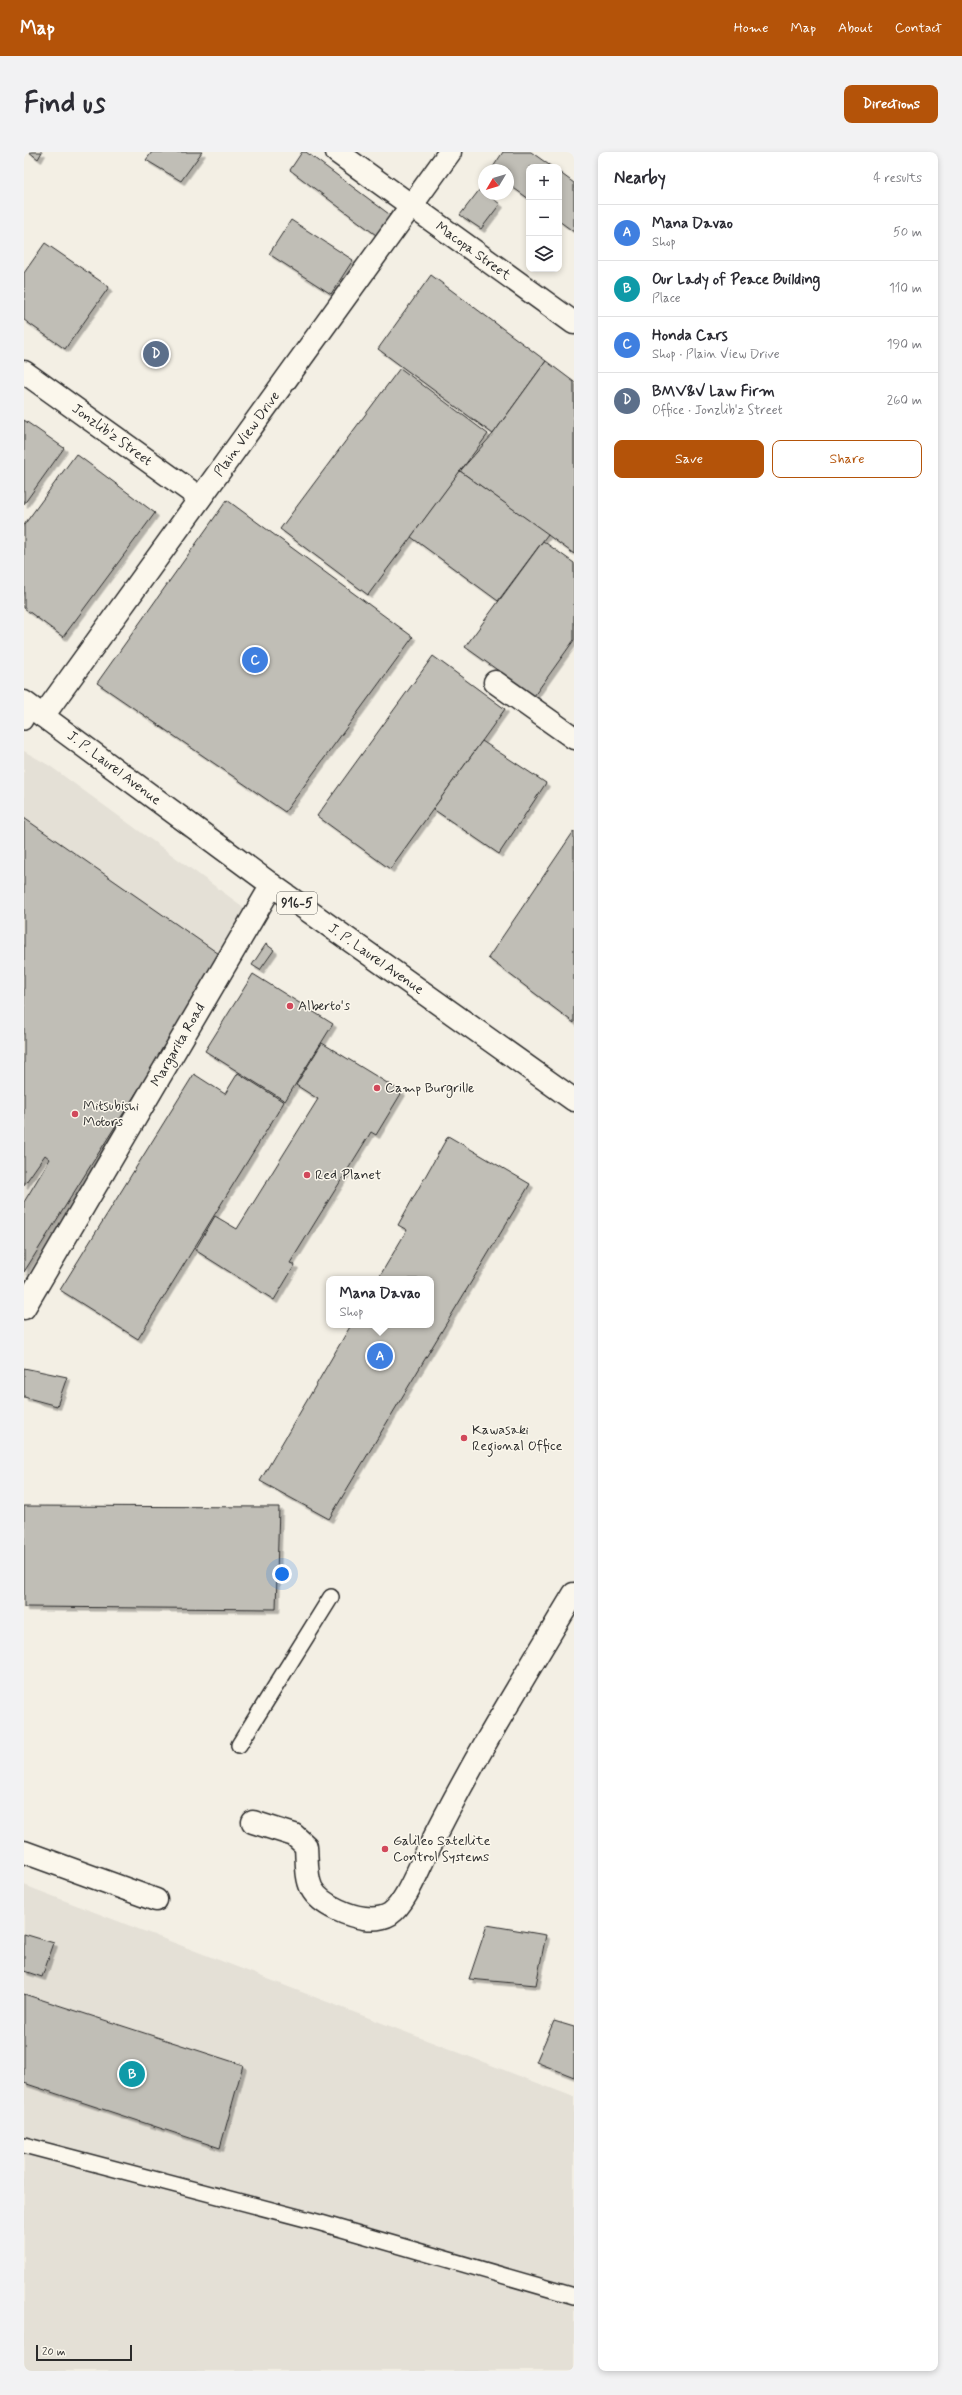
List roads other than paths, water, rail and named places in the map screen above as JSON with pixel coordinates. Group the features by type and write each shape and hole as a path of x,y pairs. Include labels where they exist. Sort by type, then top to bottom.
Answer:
{"street":[{"name":"Macopa Street","path":"337,152 574,323"},
{"name":"Plain View Drive","path":"31,712 200,498 450,152"},
{"name":"Jonzlib'z Street","path":"24,372 200,498"},
{"path":"495,682 574,738"},
{"name":"J. P. Laurel Avenue","path":"31,712 574,1100"},
{"name":"Margarita Road","path":"24,1308 272,885"},
{"path":"253,1822 294,1835 306,1846 308,1884 321,1902 348,1914 373,1919 390,1914 404,1898 458,1788 574,1594"},
{"path":"24,1852 156,1900"}],"lane":[{"path":"239,1745 331,1597"},
{"path":"24,2145 321,2223 574,2296"}],"place":[{"name":"BMV&V Law Firm","path":"156,354"},
{"name":"Honda Cars","path":"255,660"},
{"name":"Alberto's","path":"290,1006"},
{"name":"Camp Burgrille","path":"377,1088"},
{"name":"Mitsubishi Motors","path":"75,1114"},
{"name":"Red Planet","path":"307,1175"},
{"name":"Mana Davao","path":"380,1356"},
{"name":"Kawasaki Regional Office","path":"464,1438"},
{"name":"Galileo Satellite Control Systems","path":"385,1849"},
{"name":"Our Lady of Peace Building","path":"132,2074"}]}
